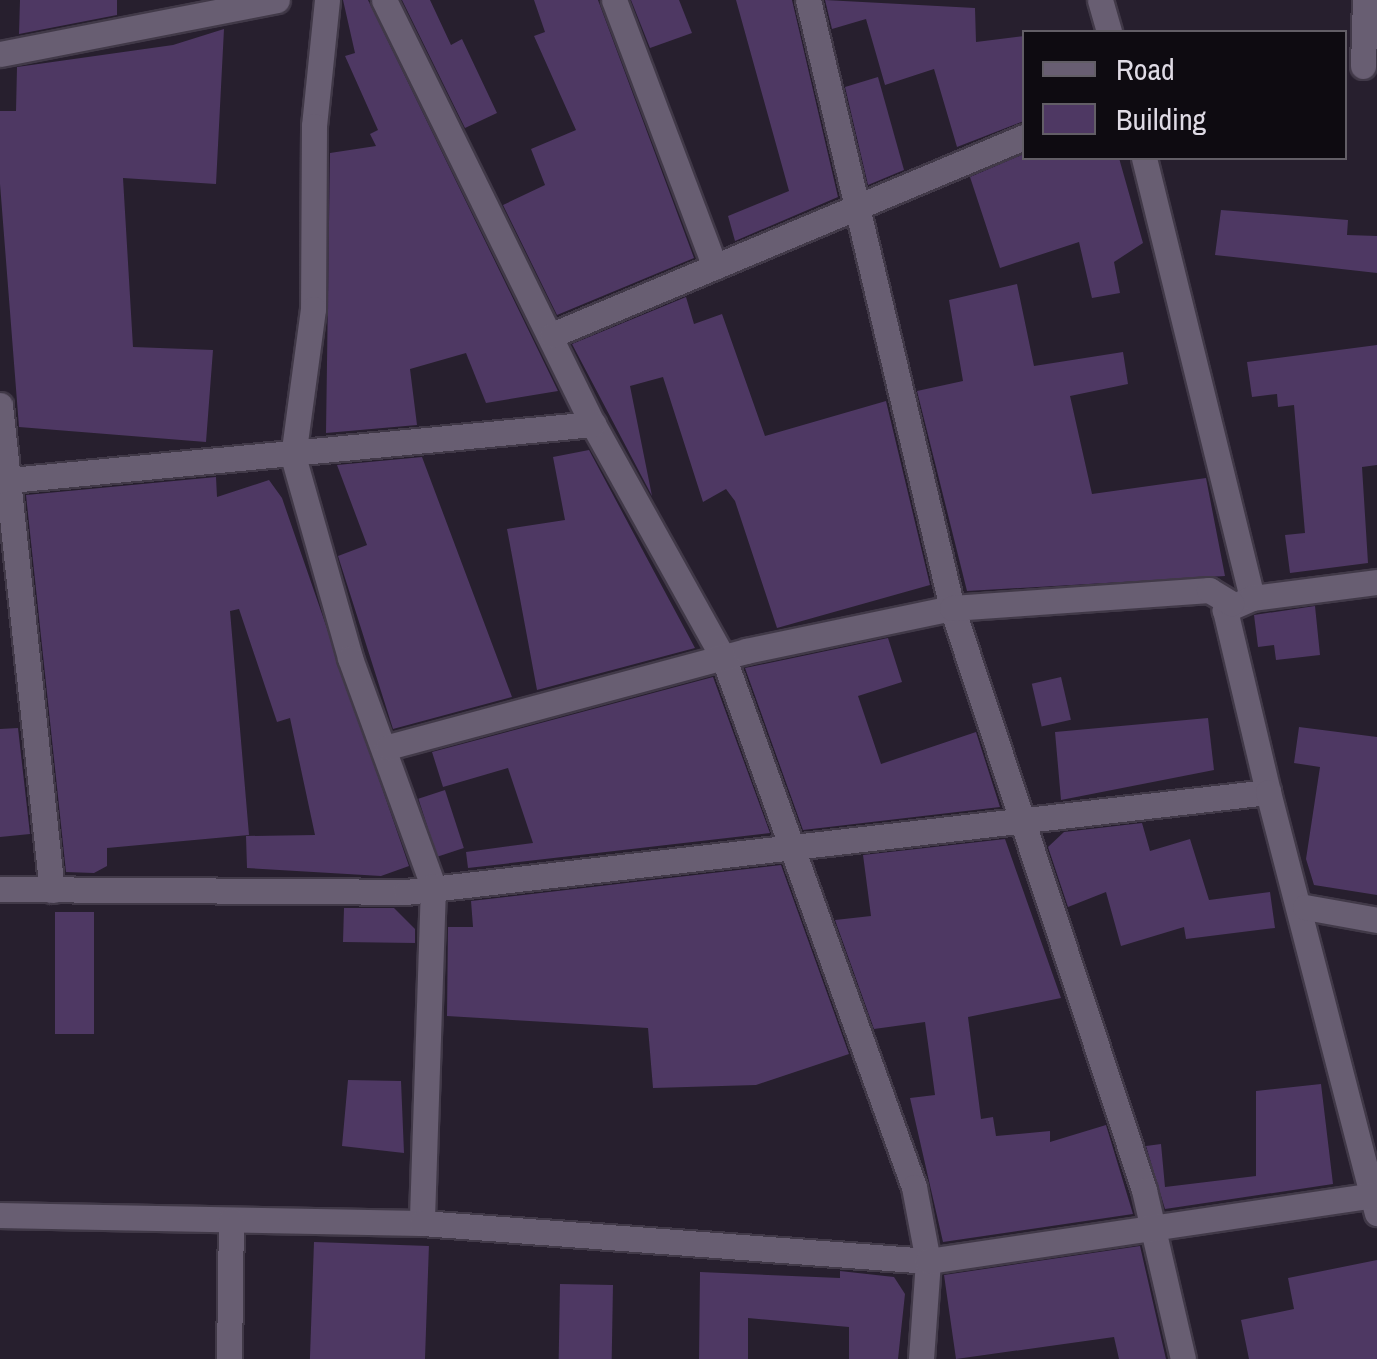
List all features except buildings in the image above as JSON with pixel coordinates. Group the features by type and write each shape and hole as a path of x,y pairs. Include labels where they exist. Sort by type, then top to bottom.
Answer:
{"street":[{"path":"0,54 276,0"},
{"path":"326,0 314,126 313,309 293,456 350,658 388,747 433,886 422,1223"},
{"path":"384,0 552,335 592,424 724,659 914,1187 928,1261 921,1359"},
{"path":"614,0 716,267"},
{"path":"808,0 952,608 1017,820 1152,1223 1184,1359"},
{"path":"1100,0 1108,30"},
{"path":"1362,66 1365,0"},
{"path":"552,335 1022,138"},
{"path":"1144,160 1241,600"},
{"path":"0,405 2,481 52,890"},
{"path":"2,481 293,456 592,424"},
{"path":"0,1215 422,1223 928,1261 1152,1223 1375,1204 1304,907 1268,792 1225,610 1241,600 1377,582"},
{"path":"388,747 724,659 952,608 1209,590 1241,600"},
{"path":"0,889 433,886 630,872 794,846 1268,792"},
{"path":"1304,907 1377,920"},
{"path":"230,1359 231,1220"}]}
